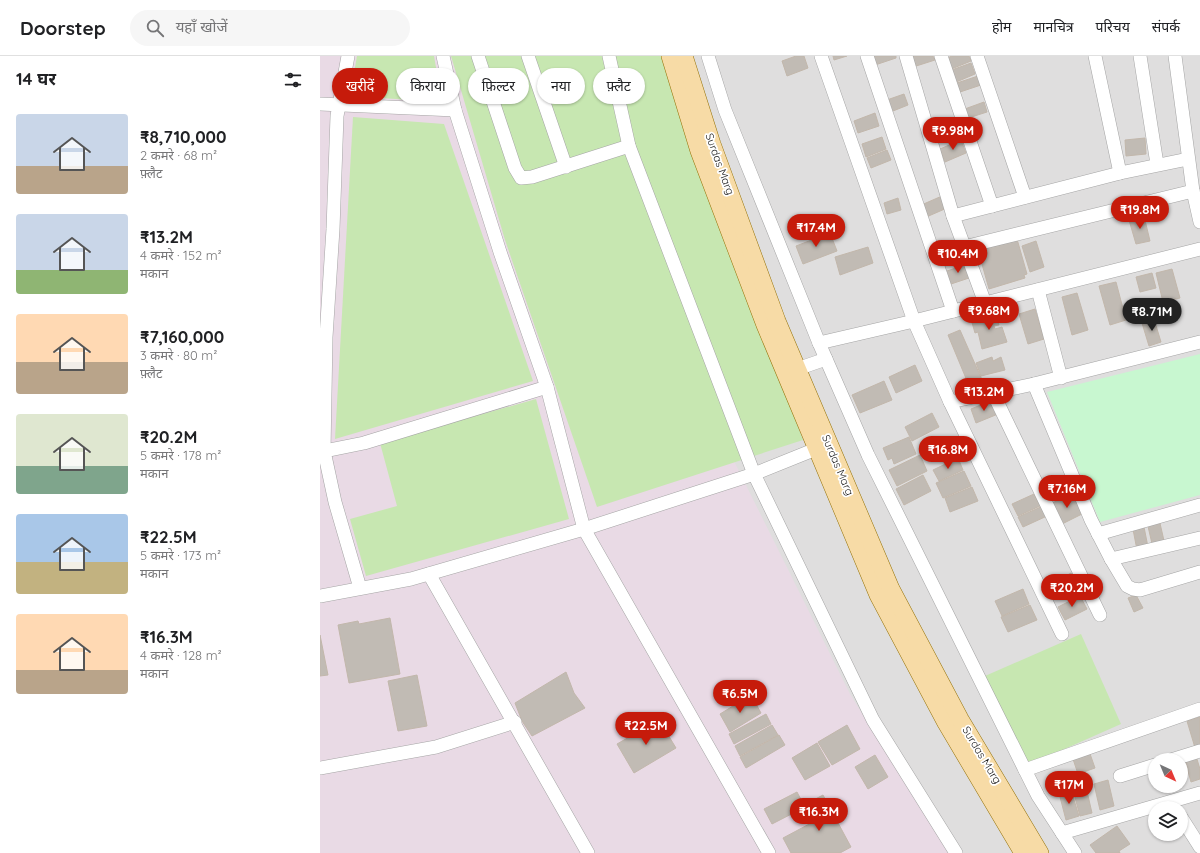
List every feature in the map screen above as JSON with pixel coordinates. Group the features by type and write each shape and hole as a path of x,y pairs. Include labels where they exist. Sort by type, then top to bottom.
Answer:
{"main road":[{"name":"Surdas Marg","path":"670,56 699,151 765,325 891,589 960,719 1040,853"},
{"name":"Surdas Marg","path":"684,56 712,144 777,321 797,369 822,447 878,595 946,723 1024,853"}],"street":[{"path":"348,56 337,116 333,229 323,337 322,452 360,588"},
{"path":"443,56 455,110 500,252 547,387 584,529 769,853"},
{"path":"478,56 499,122 518,174 521,178 526,179 629,146"},
{"path":"528,56 566,167"},
{"path":"609,56 629,146 754,474 873,720 956,853"},
{"path":"708,56 725,110 819,343 868,455 1024,770 1075,853"},
{"path":"821,56 914,321 950,402 1062,634"},
{"path":"867,56 953,311"},
{"path":"906,56 953,216 985,303"},
{"path":"941,56 992,206"},
{"path":"977,56 1025,197"},
{"path":"1095,56 1120,173"},
{"path":"1140,56 1157,164"},
{"path":"1176,56 1188,159 1193,192 1200,222"},
{"path":"320,104 455,110"},
{"path":"953,216 1157,164 1188,159"},
{"path":"964,247 1193,192"},
{"path":"819,343 914,321 1200,249"},
{"path":"1038,290 1061,378"},
{"path":"950,402 1061,378 1200,342"},
{"path":"797,369 826,359"},
{"path":"1034,384 1098,534 1122,580 1127,586 1140,590 1200,572"},
{"path":"322,452 364,443 547,387"},
{"path":"993,393 1100,615"},
{"path":"320,596 429,574 584,529 754,474 822,447"},
{"path":"1098,534 1200,506"},
{"path":"1111,559 1200,538"},
{"path":"429,574 515,722 588,853"},
{"path":"1024,770 1200,709"},
{"path":"320,768 436,748 515,722"},
{"path":"1188,755 1200,751"},
{"path":"1120,776 1148,767"},
{"path":"1182,801 1200,793"},
{"path":"1062,833 1148,811"},
{"path":"1195,829 1200,847"}],"shaded area":[{"path":"320,56 1200,56 1200,853 320,853"},
{"path":"320,56 593,56 597,68 593,68 593,104 609,104 727,447 850,694 948,853 320,853"}],"green space":[{"path":"357,56 434,56 436,68 396,68 396,99 388,98 388,68 355,68"},
{"path":"451,56 669,56 686,127 803,440 597,507 505,240 460,87 460,68 455,68"},
{"path":"353,117 444,124 533,381 335,439"},
{"path":"1200,354 1200,495 1100,522 1047,392"},
{"path":"536,399 569,519 366,576 350,519 397,506 380,443"},
{"path":"1081,634 1121,724 1024,767 985,676"}],"building":[{"path":"796,56 804,56 808,68 787,76 782,61"},
{"path":"833,56 847,56 834,60"},
{"path":"869,56 896,56 896,58 872,66"},
{"path":"910,56 933,56 935,60 913,67"},
{"path":"952,56 969,56 971,61 949,70 945,59"},
{"path":"971,63 975,74 954,83 949,71"},
{"path":"978,76 981,85 960,92 957,83"},
{"path":"904,94 908,105 888,113 884,101"},
{"path":"984,102 987,112 965,119 962,110"},
{"path":"875,113 879,126 858,133 854,121"},
{"path":"955,117 959,130 937,137 933,125"},
{"path":"882,137 886,149 866,157 862,144"},
{"path":"1145,138 1146,154 1126,156 1125,140"},
{"path":"961,140 966,153 945,162 940,149"},
{"path":"887,150 891,160 871,168 867,158"},
{"path":"942,196 947,208 924,218 919,206"},
{"path":"898,198 901,210 887,214 884,203"},
{"path":"1144,216 1150,241 1136,244 1129,220"},
{"path":"830,233 837,251 803,264 796,246"},
{"path":"1017,239 1027,274 1024,275 1025,278 989,289 978,250"},
{"path":"1036,241 1044,267 1030,272 1022,246"},
{"path":"868,247 873,263 840,275 835,257"},
{"path":"968,264 972,277 948,285 944,272"},
{"path":"1172,269 1180,298 1163,302 1156,273"},
{"path":"1152,273 1156,288 1140,292 1136,277"},
{"path":"1116,282 1126,320 1110,325 1099,286"},
{"path":"1077,293 1088,330 1072,335 1062,297"},
{"path":"1035,309 1044,339 1028,344 1019,314"},
{"path":"995,312 999,325 994,326 995,329 1002,327 1007,342 982,349 978,332 975,333 971,319"},
{"path":"1154,319 1161,342 1149,346 1142,323"},
{"path":"960,330 983,382 970,388 948,335"},
{"path":"992,357 993,361 1001,357 1005,370 981,376 976,363"},
{"path":"915,365 922,381 896,393 889,377"},
{"path":"884,381 892,400 860,413 852,395"},
{"path":"993,400 998,414 976,423 971,409"},
{"path":"932,413 939,427 912,441 905,427"},
{"path":"909,437 916,454 894,464 892,458 888,460 883,448"},
{"path":"920,455 927,471 897,486 889,470"},
{"path":"958,458 963,470 939,481 933,470"},
{"path":"964,471 971,486 943,498 936,483"},
{"path":"923,475 931,491 904,505 896,489"},
{"path":"1064,480 1070,491 1047,503 1041,492"},
{"path":"972,487 978,501 950,512 945,498"},
{"path":"1074,493 1084,513 1060,525 1050,504"},
{"path":"1034,494 1040,506 1018,516 1012,504"},
{"path":"1043,506 1047,516 1023,527 1018,517"},
{"path":"1159,519 1165,545 1153,548 1147,522"},
{"path":"1143,522 1148,547 1137,550 1132,524"},
{"path":"1071,573 1077,584 1055,595 1050,585"},
{"path":"1023,589 1029,604 1002,616 995,601"},
{"path":"1136,595 1143,608 1134,612 1128,598"},
{"path":"1080,596 1087,609 1065,620 1058,607"},
{"path":"1030,605 1037,620 1008,632 1001,617"},
{"path":"390,618 400,674 349,683 338,625 358,621 359,624"},
{"path":"320,635 328,675 320,676"},
{"path":"566,672 574,693 585,708 532,736 522,721 515,703"},
{"path":"417,675 427,726 398,731 388,681"},
{"path":"751,695 761,713 730,732 720,714"},
{"path":"766,714 771,724 734,744 729,734"},
{"path":"1200,717 1200,749 1196,751 1187,721"},
{"path":"659,720 676,748 634,773 617,744"},
{"path":"772,725 778,735 740,756 735,746"},
{"path":"847,725 860,749 832,765 818,742"},
{"path":"779,735 785,745 746,768 740,757"},
{"path":"817,743 830,766 805,780 792,758"},
{"path":"1089,751 1095,768 1078,774 1072,756"},
{"path":"875,755 888,777 868,789 855,767"},
{"path":"1196,756 1200,769 1200,779 1191,782 1188,771 1188,759"},
{"path":"1108,780 1114,806 1100,810 1094,784"},
{"path":"1086,787 1092,813 1080,816 1073,790"},
{"path":"1071,790 1079,816 1066,820 1059,793"},
{"path":"797,792 805,807 772,824 764,809"},
{"path":"823,795 851,847 840,853 791,853 783,838 815,821 806,804"},
{"path":"1117,826 1130,844 1119,851 1120,853 1096,853 1090,845"}]}
